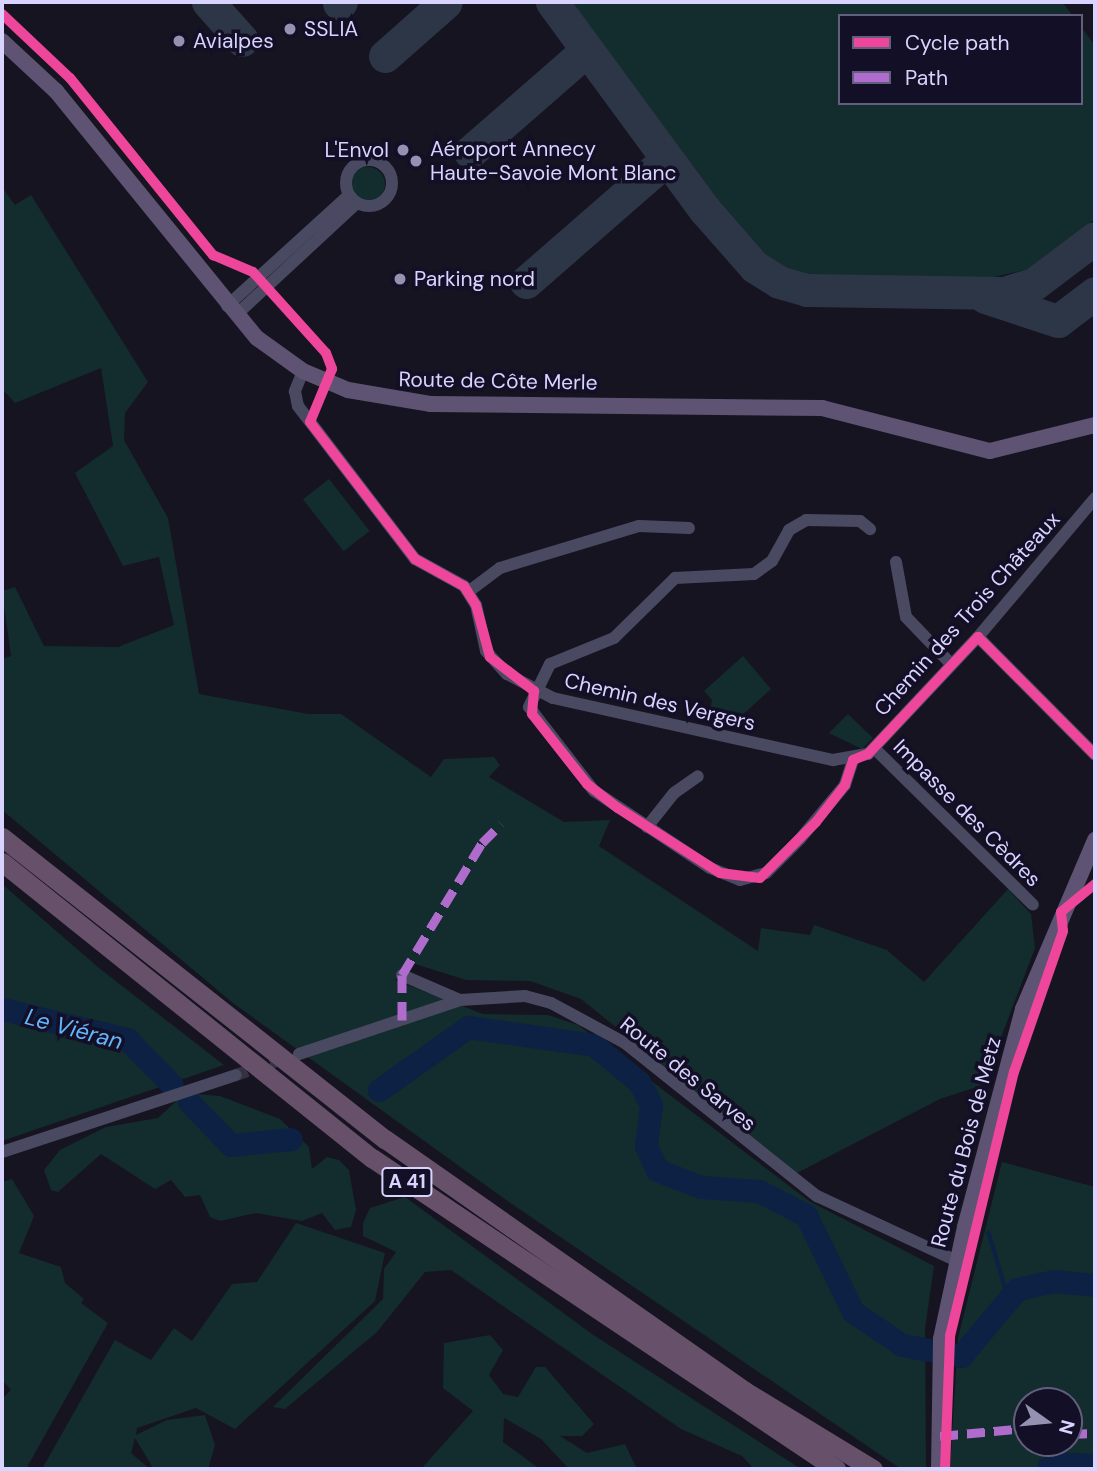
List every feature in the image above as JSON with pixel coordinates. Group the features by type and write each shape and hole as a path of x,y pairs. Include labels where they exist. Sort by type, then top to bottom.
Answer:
{"highway":[{"name":"A 41","path":"2,836 385,1139 745,1391 873,1469"},
{"name":"A 41","path":"2,862 372,1158 836,1469"}],"main road":[{"name":"Route de Côte Merle","path":"2,41 56,90 232,310 303,370 348,390 405,402 822,408 973,450 1023,447 1095,425"},
{"name":"Route du Bois de Metz","path":"939,1469 941,1339 957,1261 1023,1009 1095,839"}],"street":[{"path":"232,310 353,199"},
{"path":"303,370 295,396 310,422 415,559 453,576 468,592 494,662 534,691 530,710 594,791 720,873 760,878 816,822 845,785 853,760"},
{"name":"Chemin des Trois Châteaux","path":"853,760 874,748 978,637 1095,498"},
{"name":"Chemin des Vergers","path":"853,760 534,691 555,659 614,638 675,578 754,574 806,520 860,521 870,529"},
{"path":"468,592 500,568 639,526 689,528"},
{"path":"896,562 906,617 951,664"},
{"path":"978,637 1095,755"},
{"name":"Impasse des Cèdres","path":"874,748 1033,905"},
{"path":"647,827 674,793 698,776"},
{"path":"402,975 460,1000"},
{"name":"Route des Sarves","path":"299,1054 460,1000 525,996 581,1016 625,1043 817,1196 957,1261"},
{"path":"2,1152 236,1075"}],"green space":[{"path":"1062,2 1071,14 838,14 838,105 1083,105 1083,30 1095,45 1095,219 1029,269 981,280 808,275 774,263 704,186 573,20 568,3"},
{"path":"368,167 380,172 385,184 380,196 368,201 356,196 351,184 356,172"},
{"path":"2,187 15,205 31,195 148,382 125,413 124,440 168,518 199,694 308,714 341,714 431,777 444,759 494,757 500,765 489,777 564,822 610,820 599,846 758,951 761,928 810,935 814,925 887,950 924,982 1008,889 1031,914 1035,948 983,1085 940,1099 797,1173 581,999 530,981 466,980 412,963 395,980 483,1014 548,1015 578,1025 809,1201 934,1266 925,1329 926,1469 901,1469 509,1202 233,1003 2,810 2,659 11,656 2,591 15,587 44,646 118,647 174,625 159,557 123,566 75,473 113,446 101,368 15,403 2,389"},
{"path":"329,479 370,531 344,551 303,499"},
{"path":"743,656 771,689 739,718 710,712 712,700 704,691"},
{"path":"848,714 873,738 862,749 829,733"},
{"path":"2,884 99,968 224,1065 2,1141"},
{"path":"185,1093 220,1096 280,1119 309,1147 312,1169 327,1157 339,1160 349,1170 356,1210 351,1227 335,1230 322,1213 302,1221 256,1213 220,1221 210,1217 200,1195 185,1197 171,1180 155,1189 101,1154 58,1192 51,1190 44,1170 60,1150 106,1127 158,1118"},
{"path":"1002,1162 1095,1187 1095,1469 950,1469 958,1338"},
{"path":"12,1179 34,1216 19,1253 61,1267 65,1283 84,1299 81,1303 108,1323 26,1469 2,1469 2,1399 11,1390 2,1380 2,1182"},
{"path":"405,1197 592,1334 801,1469 754,1469 742,1456 681,1429 451,1270 425,1272 377,1332 285,1409 273,1407 383,1299 384,1269 396,1252 363,1236 363,1223 370,1208"},
{"path":"296,1223 385,1253 375,1301 235,1429 196,1408 137,1428 136,1435 167,1420 205,1415 215,1445 208,1469 153,1468 135,1438 131,1453 150,1469 42,1469 115,1340 151,1360 174,1328 192,1341 232,1284 257,1282"},
{"path":"490,1335 503,1350 489,1375 503,1394 518,1397 536,1367 545,1367 594,1424 582,1436 560,1436 587,1453 625,1444 637,1469 569,1469 541,1439 504,1418 503,1442 540,1469 421,1469 473,1411 443,1388 444,1343"}],"water":[{"path":"1083,1453 1095,1454 1095,1469 1037,1469 1039,1460 1045,1457 1083,1457"}],"waterway":[{"name":"Le Viéran","path":"2,1009 127,1039 172,1085"},
{"name":"Le Viéran","path":"379,1090 468,1027 594,1045 639,1082 651,1105 646,1146 657,1170 701,1187 759,1191 806,1215 853,1312 902,1345 961,1356 1017,1289 1054,1281 1095,1285"},
{"name":"Le Viéran","path":"189,1102 231,1145 291,1139"},
{"path":"989,1233 1008,1296"}],"taxiway":[{"path":"208,2 242,40"},
{"path":"385,56 446,2"},
{"path":"552,2 704,209 755,267 779,282 807,290 1004,293 1034,284 1095,238"},
{"path":"470,152 587,50"},
{"path":"526,282 667,159"},
{"path":"985,297 1058,321 1095,293"}],"tunnel":[{"path":"236,1075 288,1057"}],"marked path":[{"path":"402,1020 402,975 482,843 501,824"},
{"path":"940,1436 1013,1429"},
{"path":"1083,1433 1095,1433"}],"cycle path":[{"path":"2,14 70,78 213,255 253,272 326,353 332,369 310,422 415,559 464,586 476,605 490,657 534,691 532,714 587,784 618,808 720,873 760,878 816,822 845,785 853,760 868,754 978,637 1095,755"},
{"path":"945,1469 950,1336 1014,1072 1063,931 1061,912 1095,884"}],"place":[{"name":"SSLIA","path":"290,29"},
{"name":"Avialpes","path":"179,41"},
{"name":"L'Envol","path":"403,150"},
{"name":"Aéroport Annecy Haute-Savoie Mont Blanc","path":"416,161"},
{"name":"Parking nord","path":"400,279"}]}
